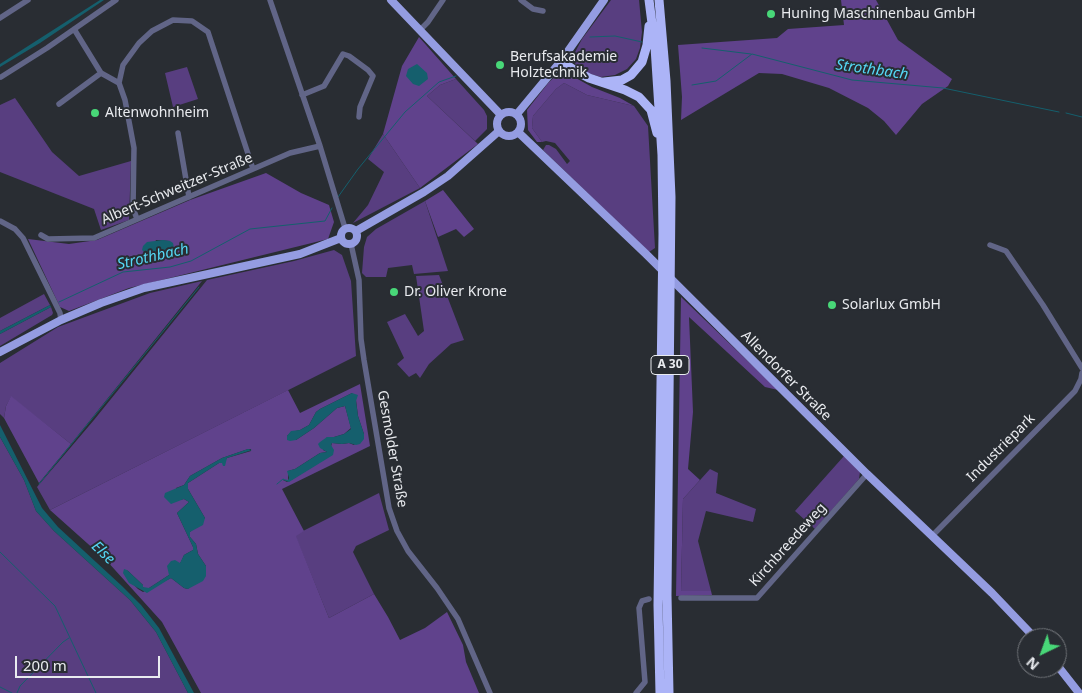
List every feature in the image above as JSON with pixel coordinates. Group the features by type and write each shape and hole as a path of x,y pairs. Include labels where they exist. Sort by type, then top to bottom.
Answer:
{"highway":[{"name":"A 30","path":"650,0 658,74 662,155 663,234 658,605 660,693"},
{"name":"A 30","path":"659,0 666,81 672,197 667,595 669,693"},
{"path":"602,83 622,80 631,76 642,62 647,45 651,11"},
{"path":"561,60 582,74 625,90 639,98 651,110 662,155"}],"main road":[{"path":"391,0 501,115"},
{"path":"517,114 561,60 604,0"},
{"path":"511,112 517,114 521,123 515,135 507,136 499,132 497,125 501,115 511,112"},
{"path":"356,231 448,176 499,132"},
{"name":"Allendorfer Straße","path":"518,132 646,254 867,474 1026,628"},
{"path":"350,227 356,231 356,239 351,244 346,244 341,238 341,231 345,228 350,227"},
{"path":"0,352 61,320 144,288 300,254 341,238"},
{"path":"1067,678 1079,693"}],"street":[{"path":"0,18 28,0"},
{"path":"1,77 116,0"},
{"path":"270,0 320,146 345,228"},
{"path":"421,30 443,0"},
{"path":"521,0 532,9 543,11"},
{"path":"137,218 134,208 134,148 125,100 119,83 123,65 139,43 152,31 173,20 192,21 208,32 252,169"},
{"path":"74,29 101,72 119,83"},
{"path":"302,95 324,86 343,54 349,56 374,76 360,107 359,118"},
{"path":"59,104 101,72"},
{"path":"178,133 188,197"},
{"name":"Albert-Schweitzer-Straße","path":"41,235 48,239 94,238 137,218 247,173 252,169 260,168 290,153 320,146"},
{"path":"0,221 15,228 23,238 60,313 61,320"},
{"name":"Gesmolder Straße","path":"351,244 359,280 361,340 389,508 397,531 408,551 458,619 490,693"},
{"path":"990,245 1006,251 1043,305 1082,368"},
{"name":"Industriepark","path":"932,536 1075,391 1082,374"},
{"name":"Kirchbreedeweg","path":"681,598 757,598 867,474"},
{"path":"636,693 645,682 639,608 642,601 649,599"}],"shaded area":[{"path":"611,0 639,0 642,32 640,48 636,59 627,69 615,75 601,77 584,72 576,66 573,56 582,39"},
{"path":"841,0 876,0 898,40 952,79 948,86 922,104 896,135 884,121 868,108 829,88 782,74 759,73 681,120 682,97 678,45 777,38 788,29 844,25"},
{"path":"419,37 456,79 440,85 427,96 478,144 420,188 383,134 402,66"},
{"path":"187,67 198,99 173,107 165,73"},
{"path":"565,72 592,87 620,98 634,106 587,95 564,83 556,89 533,116 532,128 542,142 537,142 528,130 527,110 549,82 558,74"},
{"path":"456,79 484,110 487,116 487,129 475,141 427,96 440,85"},
{"path":"564,83 587,95 634,106 648,126 655,248 649,252 543,150 546,145 549,145 556,149 567,164 570,161 555,143 542,142 532,128 533,116 556,89"},
{"path":"15,98 52,152 79,176 131,161 129,220 101,230 94,209 0,172 0,105"},
{"path":"383,134 420,188 353,223 368,205 384,172 368,159"},
{"path":"266,173 301,193 329,205 334,222 328,239 129,288 69,311 60,307 28,239 69,244 97,240 190,200","holes":["156,240 170,241 164,254 149,256"]},
{"path":"443,190 474,229 464,237 456,229 438,237 425,201"},
{"path":"425,201 448,271 414,274 412,265 388,268 386,277 366,277 362,273 364,247 367,237 376,229"},
{"path":"334,250 342,255 351,281 356,356 50,510 37,487 94,420 207,280 294,261"},
{"path":"439,275 464,340 451,344 429,364 420,378 416,373 409,377 397,364 404,358 387,322 405,314 418,336 424,331 416,276"},
{"path":"202,281 71,444 11,397 6,406 4,418 0,414 0,363 58,327 150,293"},
{"path":"44,294 50,305 0,331 0,318"},
{"path":"681,297 778,390 765,387 689,317 693,412 688,469 700,480 683,499 681,591 711,591 712,595 676,596"},
{"path":"51,307 52,315 0,346 0,334"},
{"path":"360,384 370,446 282,489 304,531 296,536 329,618 374,594 400,640 425,628 447,612 463,645 466,662 479,693 201,693 162,622 106,560 50,510 288,390 300,413","holes":["352,393 356,400 358,416 364,434 354,445 349,443 332,443 328,457 291,480 287,482 283,480 288,480 288,471 295,469 320,453 327,452 323,450 327,437 344,434 351,428 345,406 337,408 314,428 296,440 288,440 287,436 291,432 309,425 316,412 320,409","251,449 251,451 227,458 188,483 188,489 205,518 190,532 190,537 196,544 198,554 206,566 188,589 171,578 143,592 138,589 133,584 127,570 145,589 149,588 169,575 181,562 184,555 193,550 177,513 189,502 184,499 178,500 176,488 184,485 190,476 222,458"]},
{"path":"11,396 71,444 39,483 4,418 6,406"},
{"path":"0,437 24,480 36,511 54,531 130,600 156,632 188,693 0,693"},
{"path":"844,456 860,472 859,479 815,529 795,511"},
{"path":"710,469 718,473 716,493 756,509 753,522 706,511 698,541 711,591 681,591 683,499"},
{"path":"379,493 389,530 356,546 353,552 374,594 329,618 295,535"}],"water":[{"path":"100,0 104,0 0,67 0,64"},
{"path":"417,64 427,73 428,79 419,86 413,84 406,76 408,69"},
{"path":"163,240 173,243 174,248 170,252 159,256 152,256 142,250 147,242"},
{"path":"50,305 51,307 0,334 0,331"},
{"path":"352,393 358,395 356,401 358,416 364,439 360,444 356,445 332,443 333,455 289,482 283,480 288,480 289,478 287,471 295,469 320,453 327,452 320,448 318,444 320,442 327,437 344,434 351,429 345,406 337,408 314,428 296,440 287,440 287,436 291,431 300,430 309,425 316,412 320,409"},
{"path":"0,425 42,508 58,527 141,605 159,628 194,693 188,693 156,632 130,600 54,531 36,511 24,480 0,437"},
{"path":"248,449 252,450 227,458 225,466 219,463 188,483 188,489 205,518 203,525 190,532 190,537 196,544 198,554 206,566 206,576 203,581 188,589 171,578 147,593 129,583 123,573 124,569 143,587 149,588 169,575 167,566 171,561 175,560 180,563 184,555 193,550 177,513 189,502 184,499 171,504 164,497 165,493 184,485 190,476 222,458"}],"waterway":[{"path":"590,37 615,36 642,42"},
{"path":"702,48 751,54"},
{"name":"Strothbach","path":"692,85 716,81 752,54 852,80 943,88 1059,112"},
{"name":"Strothbach","path":"338,197 358,169 405,112 439,82 456,76"},
{"name":"Strothbach","path":"1066,113 1082,117"},
{"name":"Strothbach","path":"59,302 123,272 170,267 191,261 250,229 325,221 332,208"},
{"path":"39,484 199,287"},
{"path":"277,484 283,479"},
{"path":"0,552 55,606 96,693"},
{"path":"17,693 20,686 69,638"},
{"path":"0,687 12,693"}],"place":[{"name":"Huning Maschinenbau GmbH","path":"771,14"},
{"name":"Berufsakademie Holztechnik","path":"500,65"},
{"name":"Altenwohnheim","path":"95,113"},
{"name":"Dr. Oliver Krone","path":"394,292"},
{"name":"Solarlux GmbH","path":"832,305"}],"water label":[{"name":"Else","path":"103,553"}]}
